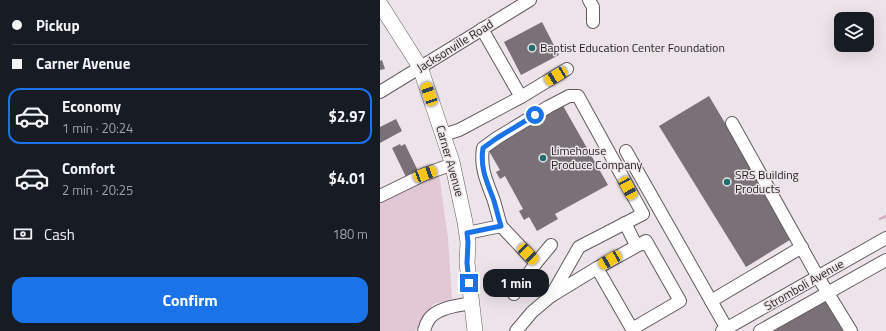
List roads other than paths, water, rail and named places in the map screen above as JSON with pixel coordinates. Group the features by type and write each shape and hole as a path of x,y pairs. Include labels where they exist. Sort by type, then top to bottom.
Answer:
{"main road":[{"name":"Carner Avenue","path":"380,4 420,67 453,164 467,233 467,263 475,331"}],"street":[{"name":"Jacksonville Road","path":"380,92 530,0"},
{"path":"588,0 593,7 593,22"},
{"path":"482,29 521,97"},
{"path":"443,135 459,130 521,97 567,69"},
{"path":"536,263 501,226 484,176 482,158 483,148 548,107 569,96 578,96 643,214 579,247 551,296"},
{"path":"732,123 818,276 851,331"},
{"path":"626,151 711,301 724,330"},
{"path":"380,196 425,174 453,164"},
{"path":"625,223 636,245"},
{"path":"467,233 501,226"},
{"name":"Stromboli Avenue","path":"724,330 886,238"},
{"path":"516,331 532,312 551,296 597,268 636,245 646,241 680,301 632,329 597,268"},
{"path":"514,294 551,245"},
{"path":"711,301 802,247"},
{"name":"Stromboli Avenue","path":"760,331 828,293 884,265"},
{"path":"424,331 429,318 439,311 471,303"}],"waterway":[{"path":"880,219 886,216"}],"place":[{"name":"Baptist Education Center Foundation","path":"532,48"},
{"name":"Limehouse Produce Company","path":"543,158"},
{"name":"SRS Building Products","path":"727,182"}]}
